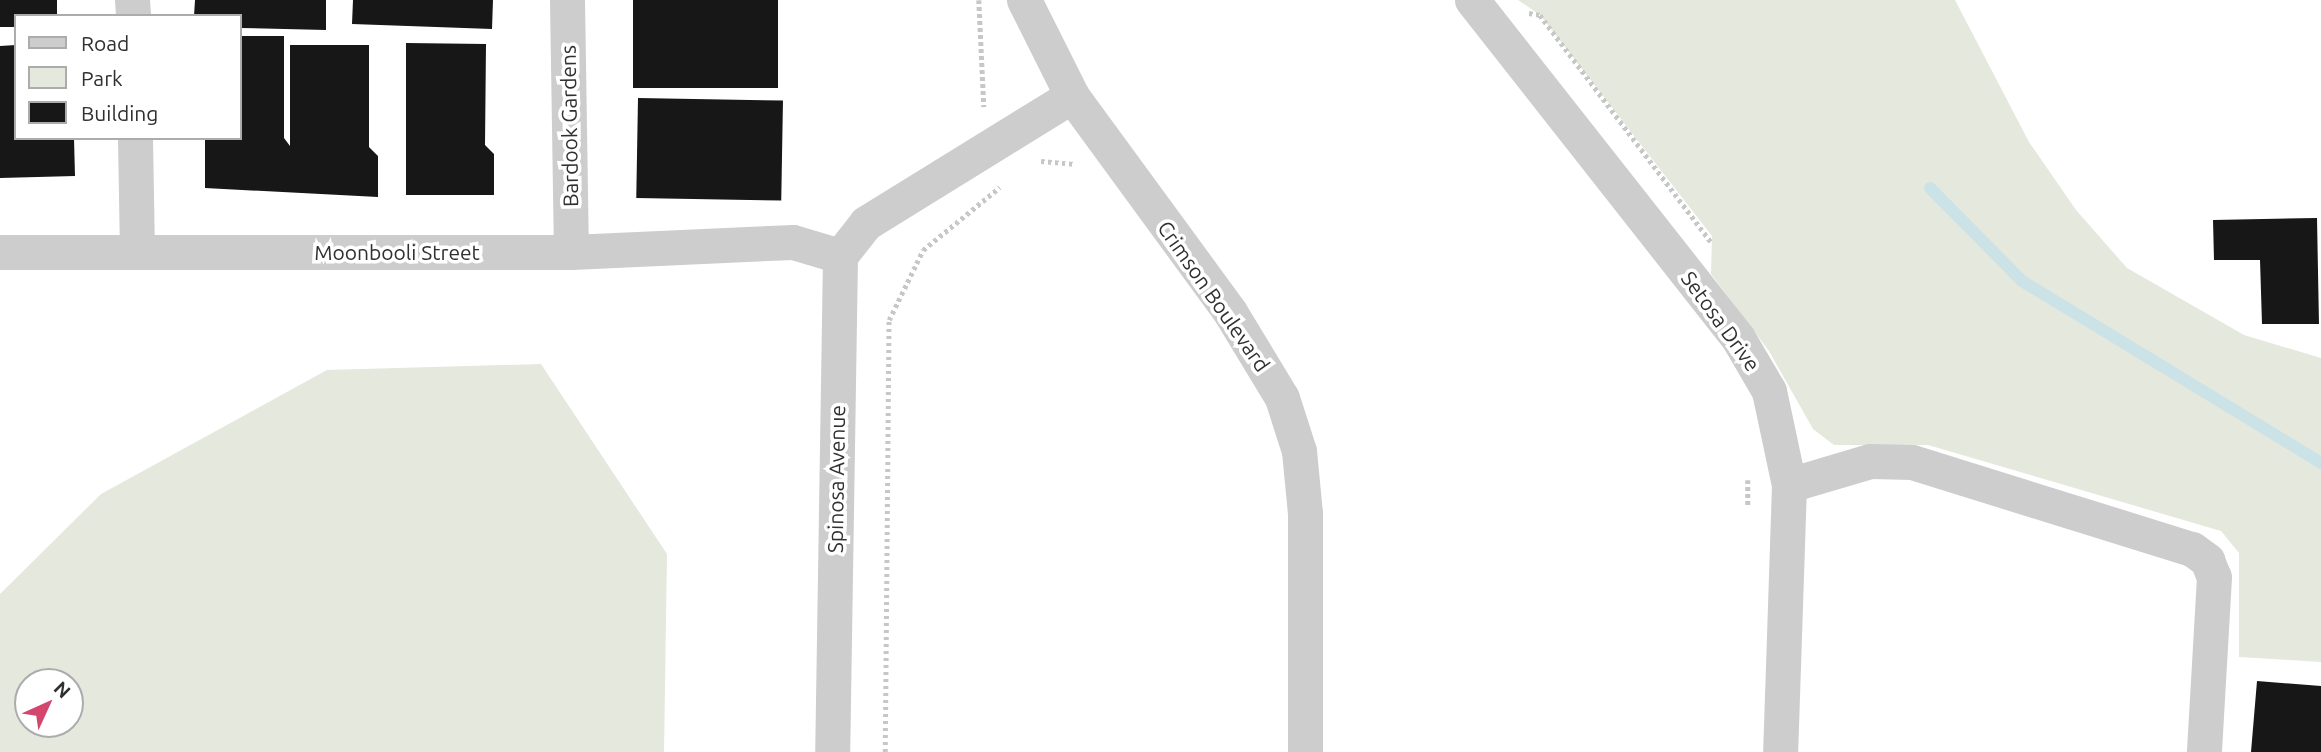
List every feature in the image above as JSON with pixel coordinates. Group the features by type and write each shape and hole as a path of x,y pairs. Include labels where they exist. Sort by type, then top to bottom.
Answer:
{"street":[{"name":"Bardook Gardens","path":"568,0 571,252"},
{"name":"Crimson Boulevard","path":"1024,0 1072,96 1230,312 1282,398 1299,451 1305,513 1305,752"},
{"name":"Setosa Drive","path":"1472,0 1738,338 1769,391 1789,485 1780,752"},
{"path":"840,256 866,223 1072,96"},
{"path":"135,140 137,252"},
{"name":"Moonbooli Street","path":"0,252 571,252 793,242 840,256"},
{"name":"Spinosa Avenue","path":"832,752 840,256"},
{"path":"1789,485 1870,461 1912,462 2192,549 2207,560 2214,577 2204,752"}],"path":[{"path":"979,0 985,115 1001,141 1031,162 1078,164"},
{"path":"885,752 889,320 923,250 1009,180"},
{"path":"1748,463 1748,518"}],"green space":[{"path":"1518,0 1955,0 2029,142 2076,210 2127,268 2244,335 2321,358 2321,662 2239,657 2239,553 2221,531 1928,445 1834,445 1813,429 1769,351 1711,274 1712,236 1540,15"},
{"path":"541,364 667,554 664,752 0,752 0,594 101,494 327,370"}],"building":[{"path":"0,0 57,0 57,14 14,14 14,27 0,27"},
{"path":"195,0 326,0 326,30 242,28 242,14 194,14"},
{"path":"353,0 493,0 492,29 352,24"},
{"path":"633,0 778,0 778,88 633,88"},
{"path":"242,36 284,36 284,138 290,146 290,45 369,45 369,147 378,156 378,197 205,188 205,140 242,140"},
{"path":"406,43 486,44 485,145 494,154 494,195 406,195"},
{"path":"14,45 14,140 74,140 75,176 0,178 0,46"},
{"path":"638,98 783,101 781,201 636,198"},
{"path":"2317,218 2319,324 2262,324 2260,260 2214,260 2213,220"},
{"path":"2257,681 2321,686 2321,752 2251,752"}],"waterway":[{"path":"1930,188 2022,281 2321,463"}]}
